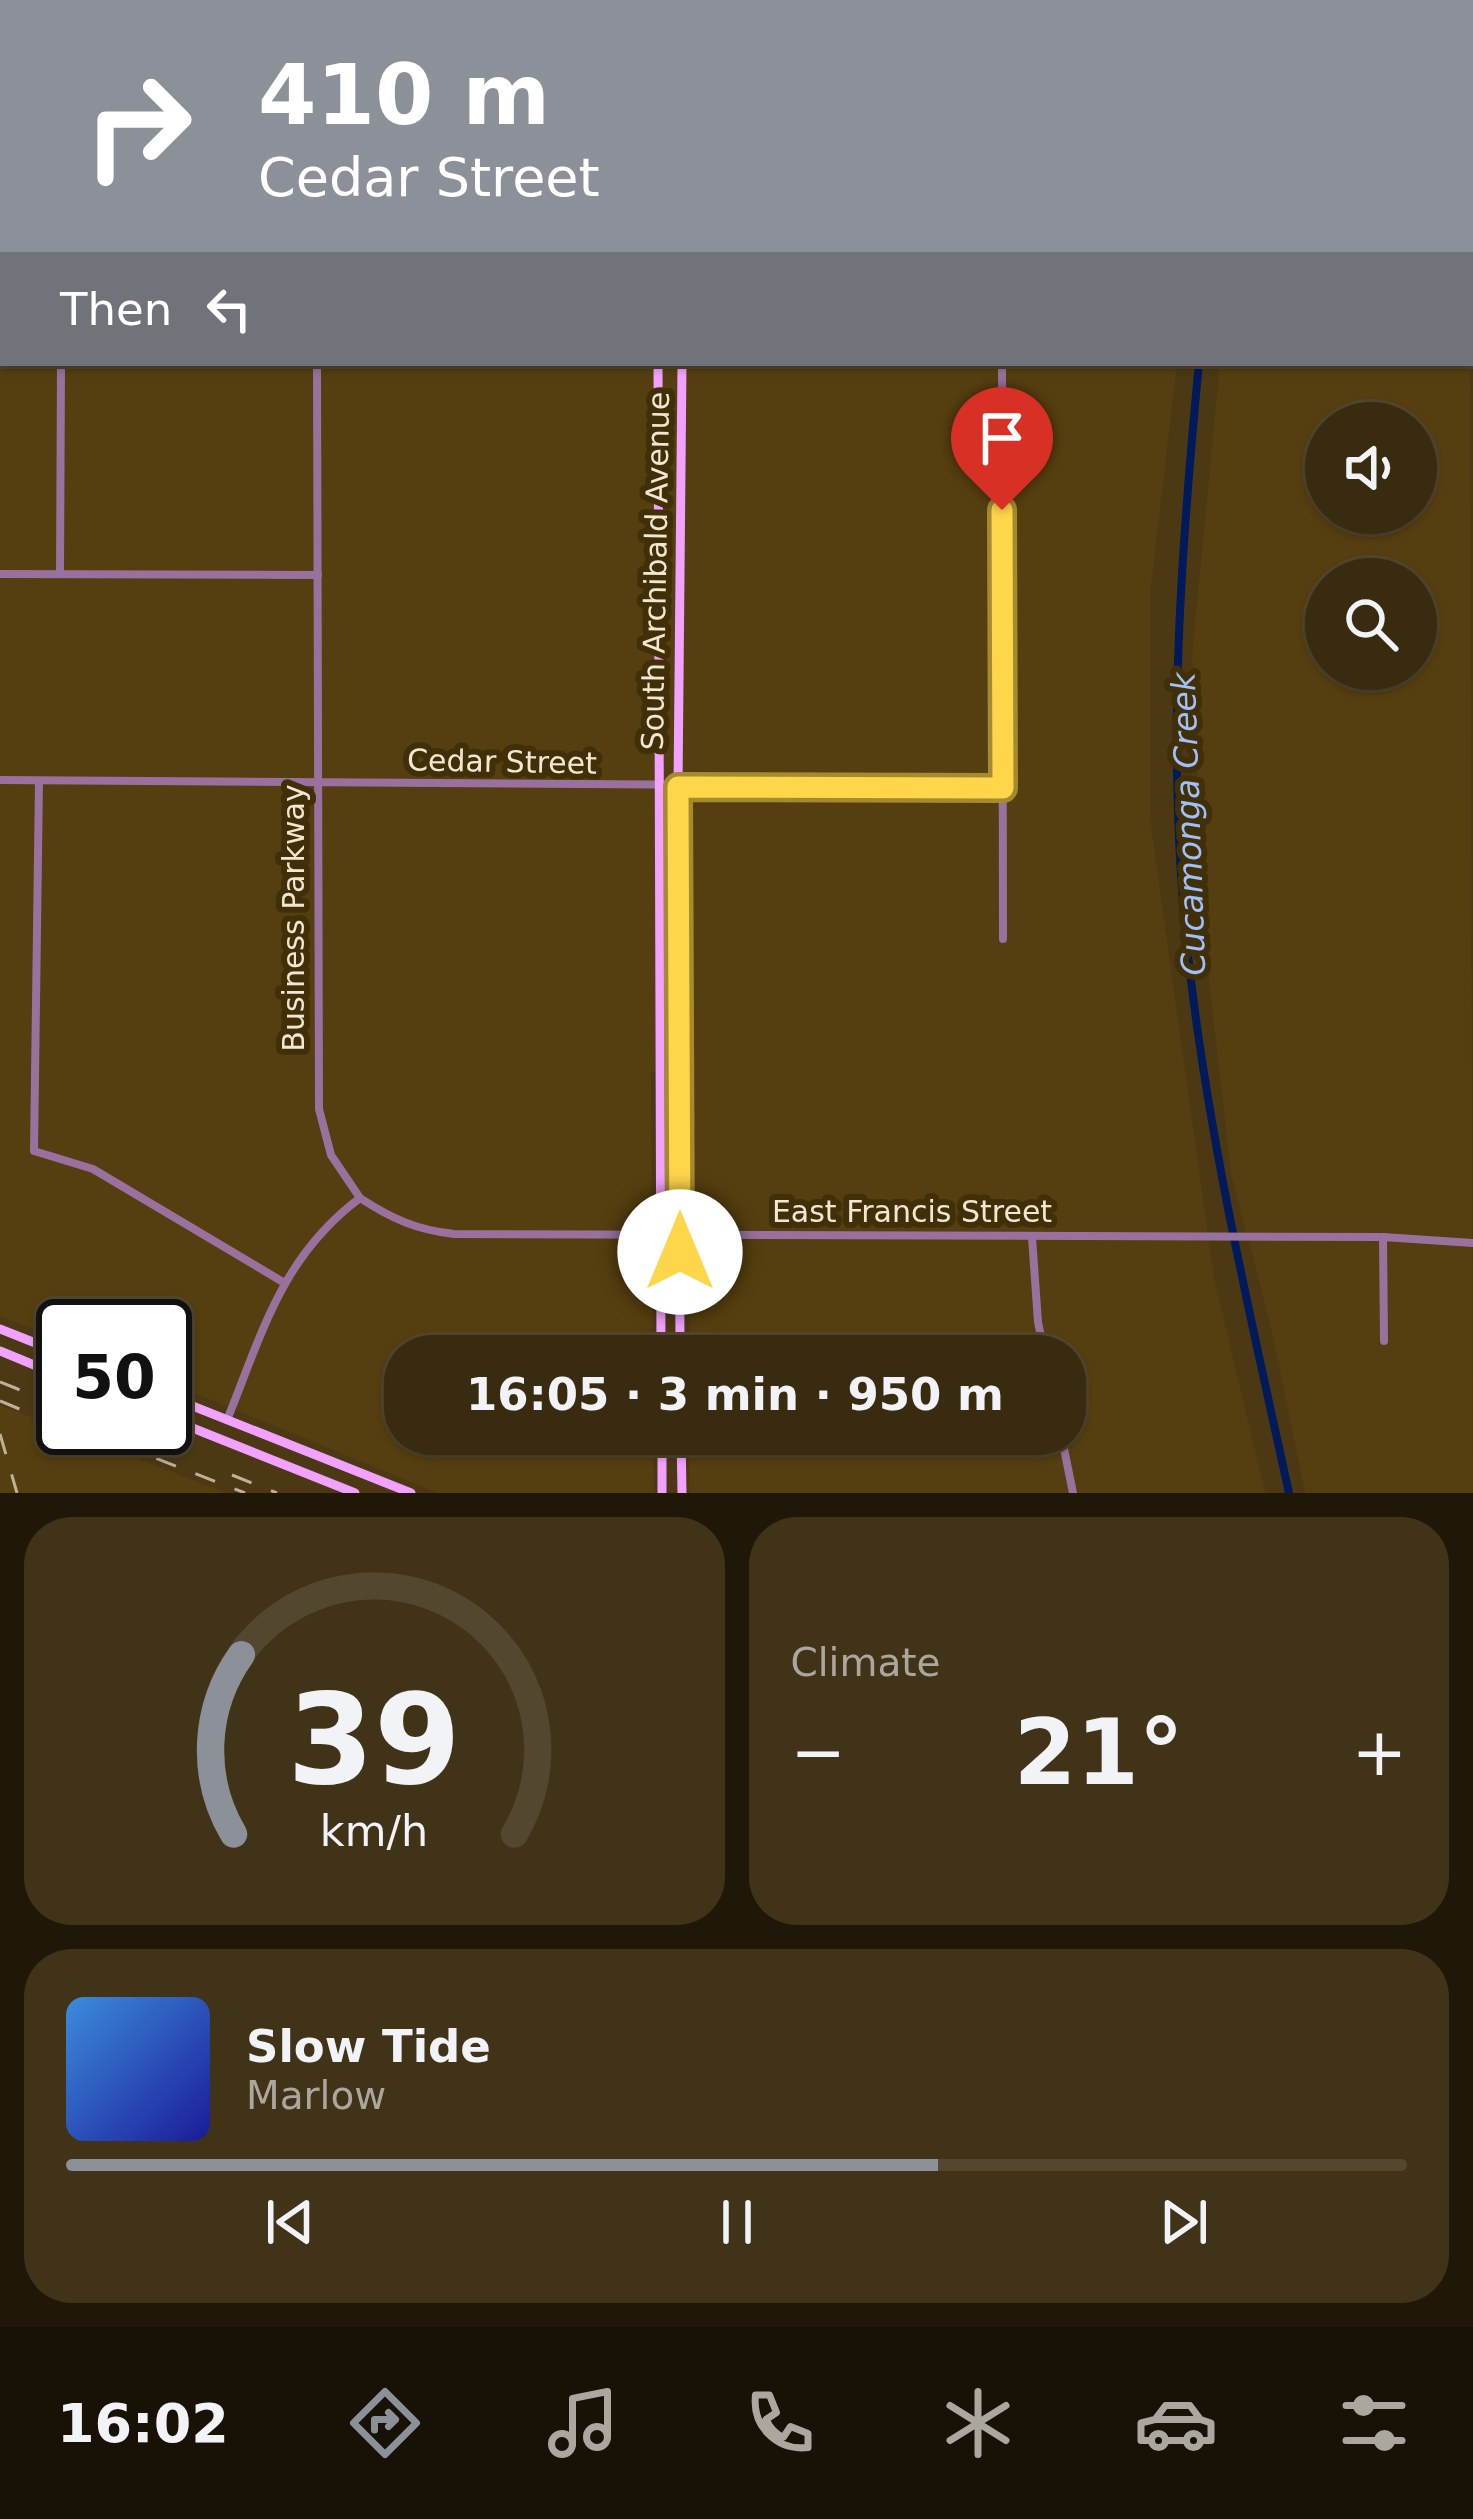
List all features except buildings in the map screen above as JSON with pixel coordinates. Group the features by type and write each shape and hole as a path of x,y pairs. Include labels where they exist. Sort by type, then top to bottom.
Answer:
{"main road":[{"name":"South Archibald Avenue","path":"658,366 661,1335"},
{"name":"South Archibald Avenue","path":"680,1335 682,366"},
{"path":"0,1329 36,1343"},
{"path":"0,1351 36,1366"},
{"path":"192,1406 411,1493"},
{"path":"192,1429 355,1493"},
{"path":"662,1455 662,1493"},
{"path":"681,1455 682,1493"}],"street":[{"path":"60,574 62,366"},
{"name":"Business Parkway","path":"317,366 319,1109 332,1155 360,1198"},
{"path":"1002,366 1004,939"},
{"path":"0,574 318,575"},
{"name":"Cedar Street","path":"0,780 1003,788"},
{"path":"39,781 34,1151 93,1169 283,1282"},
{"path":"227,1420 283,1282 313,1243 360,1198"},
{"name":"East Francis Street","path":"360,1198 422,1231 1383,1237 1473,1243"},
{"path":"1032,1237 1041,1335"},
{"path":"1383,1237 1384,1341"},
{"path":"1065,1455 1073,1493"}],"shaded area":[{"path":"0,366 1177,366 1150,595 1150,819 1214,1278 1265,1493 689,1493 690,1455 1086,1455 1086,1335 690,1335 690,1072 651,1072 653,1335 384,1335 384,1455 653,1455 654,1493 438,1493 192,1392 192,1299 36,1299 36,1330 0,1316"},
{"path":"1220,366 1470,366 1473,1493 1305,1493 1271,1327 1231,1173 1207,963 1192,656"},
{"path":"0,1405 36,1419 36,1455 128,1455 226,1493 0,1493"}],"waterway":[{"name":"Cucamonga Creek","path":"1199,366 1178,659 1181,881 1196,1023 1218,1158 1289,1493"}],"railway":[{"path":"0,1382 36,1396"},
{"path":"0,1401 36,1416"},
{"path":"0,1434 17,1493"},
{"path":"147,1455 245,1493"},
{"path":"232,1475 277,1493"}],"route":[{"path":"680,1252 678,787 1003,788 1002,510"}]}
